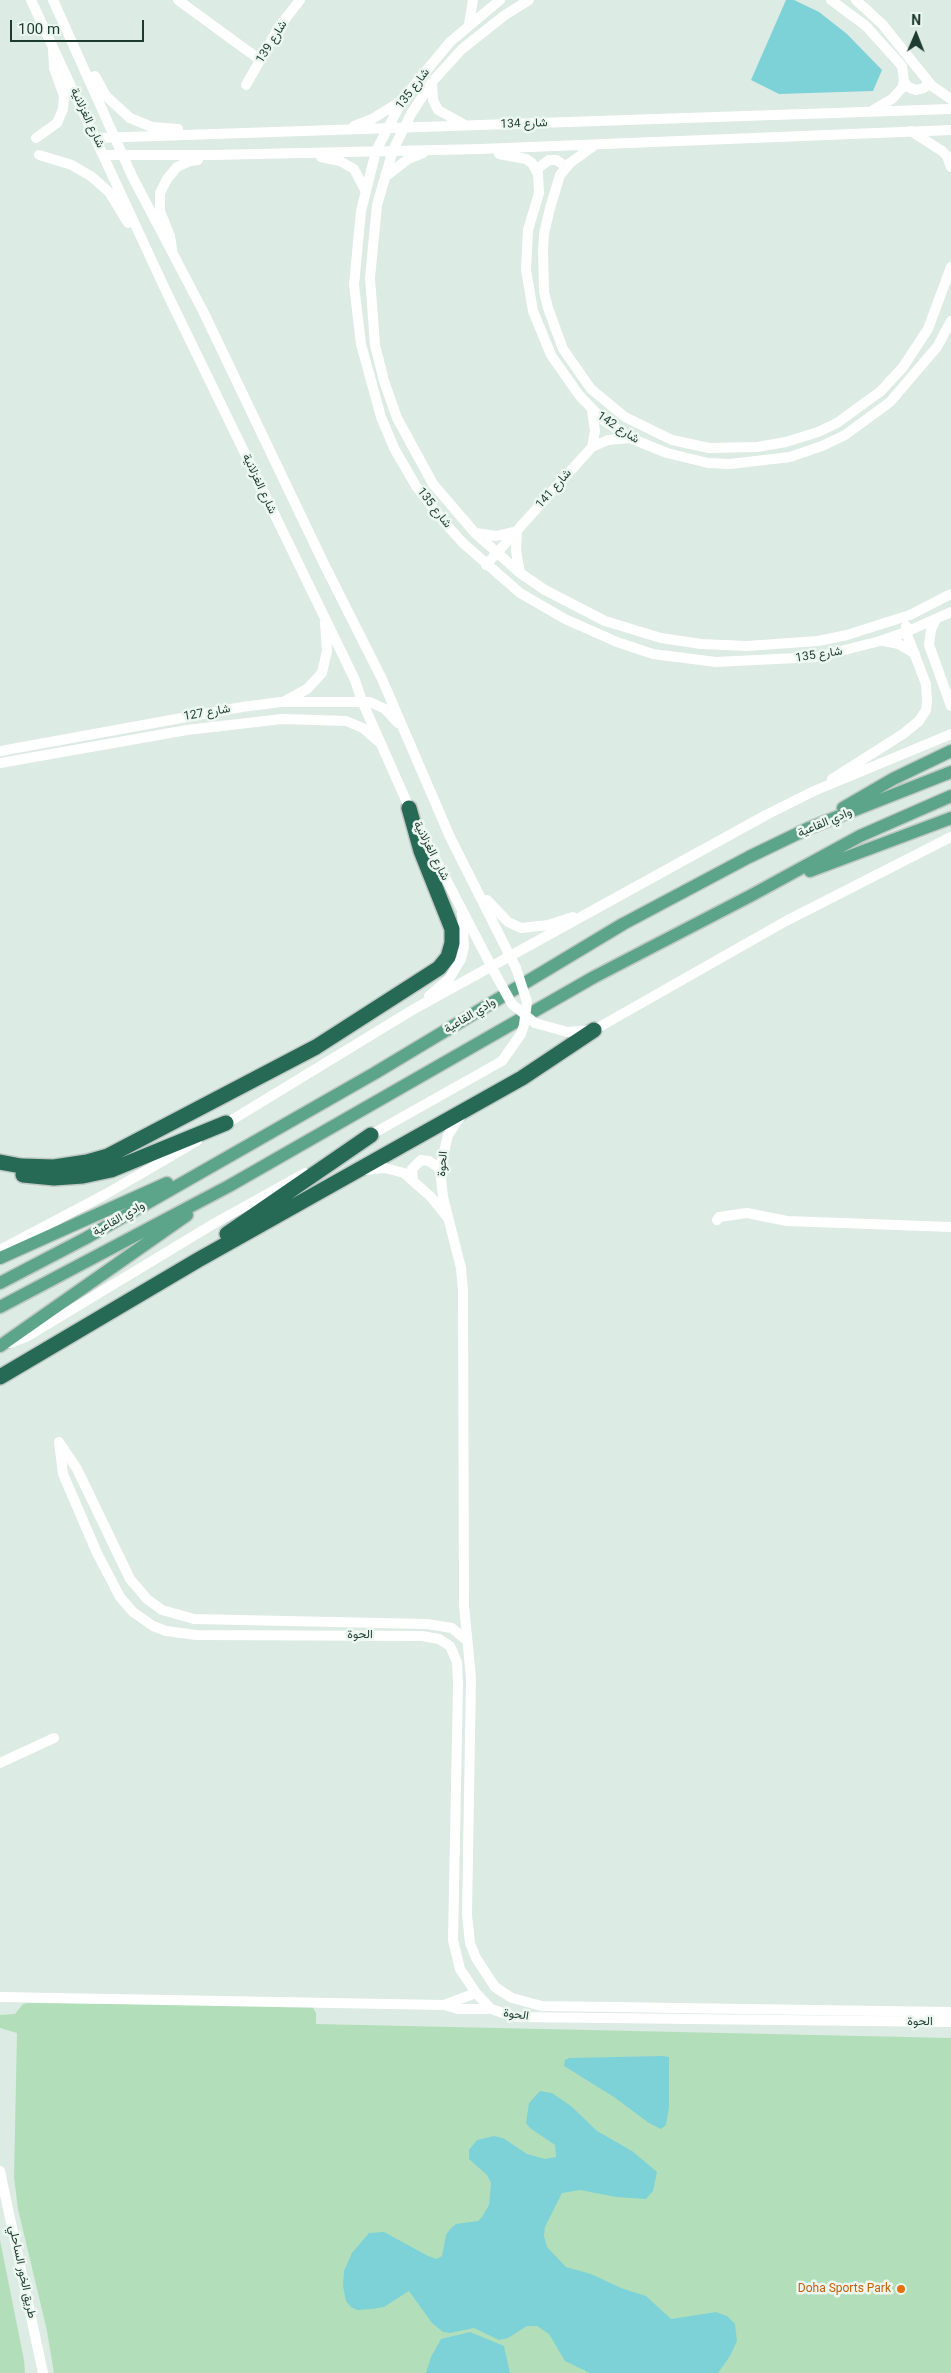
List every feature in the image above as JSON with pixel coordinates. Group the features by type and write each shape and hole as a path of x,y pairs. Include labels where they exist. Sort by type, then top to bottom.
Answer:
{"highway":[{"path":"0,1162 21,1166 54,1167 87,1162 108,1156 316,1047 439,968 448,956 452,943 452,928 421,851 409,808"},
{"path":"0,1377 198,1260 522,1078 594,1030"},
{"path":"0,1169 25,1176 54,1178 83,1176 111,1170 226,1123"},
{"path":"198,1260 216,1241 371,1135"}],"main road":[{"path":"809,828 893,779 951,751"},
{"name":"وادي القاعية","path":"0,1283 86,1238 375,1073 624,924 749,857 809,828 951,772"},
{"name":"وادي القاعية","path":"0,1307 229,1186 594,977 752,895 860,836 951,796"},
{"path":"752,895 856,852 951,818"},
{"path":"0,1258 214,1164"},
{"path":"0,1347 84,1285 229,1186"}],"street":[{"name":"شارع الغزلانية","path":"30,0 97,138 140,234 355,680 362,701 409,808 492,966"},
{"name":"شارع الغزلانية","path":"53,0 122,155 202,311 326,568 382,679 470,879 511,956"},
{"path":"178,0 260,60"},
{"name":"شارع 139","path":"246,85 279,27 300,0"},
{"path":"470,24 473,0"},
{"name":"شارع 135","path":"500,0 450,42 403,99 376,151 365,190 358,234 354,285 357,325 370,385 394,448 416,486 442,521 486,565 520,593 564,619 617,642 667,656 716,662 817,657 880,641 951,612"},
{"name":"شارع 135","path":"529,0 505,15 462,49 432,82 404,127 393,150 384,178 373,230 370,278 375,345 384,381 397,418 423,468 438,491 475,533 520,572 551,594 605,621 642,634 694,643 767,646 818,641 846,635 910,615 951,594"},
{"path":"831,0 847,10 881,40 902,66 904,81 908,87 916,90 924,88 929,82"},
{"path":"856,0 882,24 937,91 951,99"},
{"path":"36,138 56,123 64,108 64,96 54,68 53,46"},
{"path":"84,69 93,74 112,103 136,121 161,129 197,129 217,134"},
{"path":"871,112 897,94 904,81"},
{"path":"432,82 433,100 438,110 466,126"},
{"path":"346,129 372,119 403,99"},
{"name":"شارع 134","path":"97,138 951,109"},
{"name":"شارع 134","path":"104,155 300,154 951,130"},
{"path":"910,131 949,152 951,167"},
{"name":"شارع 142","path":"595,144 560,175 544,234 544,292 553,326 577,371 600,398 632,421 672,440 709,448 757,447 786,442 818,432 837,423 875,396 903,367 928,328 951,267"},
{"path":"384,178 408,159 435,150 516,155 526,158 537,169 549,160 556,160 567,167"},
{"path":"300,154 340,161 354,169 365,190"},
{"path":"39,155 72,165 94,179 109,192 129,225 140,234"},
{"path":"172,255 170,236 160,211 162,188 169,175 181,164 204,160 213,155"},
{"name":"شارع 142","path":"537,169 539,193 531,214 526,250 526,270 533,311 551,355 565,377 592,411 630,438 667,453 708,463 759,462 790,457 822,446 871,418 913,378 937,347 951,321"},
{"path":"937,347 951,340"},
{"path":"592,411 595,431 592,447"},
{"path":"592,447 608,440 630,438"},
{"name":"شارع 141","path":"486,565 592,447"},
{"path":"475,533 496,536 517,531 516,550 520,572"},
{"path":"814,791 844,770 903,734 922,717 927,702 926,684 906,632 910,615"},
{"path":"282,719 281,702 307,689 322,673 327,652 324,617"},
{"path":"936,619 930,630 929,645 951,706"},
{"path":"880,641 899,644 915,654"},
{"name":"شارع 127","path":"0,751 242,707 281,702 362,701 376,704 385,709 405,732"},
{"name":"شارع 127","path":"0,764 187,730 282,719 346,721 363,728 381,744"},
{"path":"0,1250 106,1194 414,1009 766,815 814,791 951,734"},
{"path":"492,966 512,1004 535,1023 567,1032 594,1030 786,921 951,837"},
{"path":"921,851 936,850 951,844"},
{"path":"470,879 493,909 508,922 521,928 548,925 595,910"},
{"path":"414,1009 456,969 464,947 462,910"},
{"path":"0,1347 28,1336 215,1223 502,1061 521,1034 526,1017 527,1002 511,956"},
{"name":"الحوة","path":"463,1112 448,1135 440,1169 443,1197 461,1268 463,1291 464,1605 471,1678 468,1930 470,1943 479,1965 495,1987 504,1993 512,1998 542,2006 951,2012"},
{"path":"413,1181 412,1170 421,1160 429,1161 440,1169"},
{"name":"الحوة","path":"361,1170 385,1168 404,1173 431,1197 449,1220"},
{"path":"717,1220 720,1217 747,1213 787,1221 951,1227"},
{"name":"الحوة","path":"467,1640 452,1628 427,1624 194,1619 162,1610 147,1599 130,1579 76,1469 59,1442 63,1474 97,1553 120,1597 133,1612 154,1626 166,1631 196,1635 422,1636 444,1641 450,1646 454,1653 458,1685 453,1940 460,1969 476,1993 491,2009 515,2017 951,2022"},
{"path":"63,1474 76,1469"},
{"path":"454,1653 467,1640"},
{"path":"0,1763 54,1738"},
{"path":"444,2005 476,1993"},
{"path":"0,1998 444,2005 458,2009 491,2009"},
{"name":"طريق الخور الساحلي","path":"0,2171 43,2373"}],"green space":[{"path":"23,2004 312,2006 316,2013 316,2024 951,2038 951,2373 54,2373 47,2331 18,2209 14,2177 17,2033 0,2028 0,2015 15,2014"},
{"path":"0,2240 24,2360 25,2373 0,2373"}],"water":[{"path":"786,0 794,0 819,12 847,34 882,70 873,91 779,94 751,80"},
{"path":"669,2057 669,2107 666,2125 661,2129 649,2123 614,2097 564,2066 565,2060 569,2058"},
{"path":"540,2091 552,2093 571,2106 597,2131 632,2151 657,2172 653,2191 646,2199 616,2197 580,2190 562,2193 545,2227 544,2236 547,2247 566,2267 591,2274 621,2288 646,2296 671,2319 716,2312 727,2316 735,2324 737,2341 730,2356 718,2373 590,2373 565,2361 549,2334 537,2326 527,2326 508,2338 499,2340 474,2328 450,2333 443,2332 432,2323 409,2291 384,2307 372,2309 357,2310 346,2301 343,2286 344,2271 352,2253 369,2233 384,2232 437,2259 442,2256 446,2235 450,2229 456,2224 478,2221 482,2217 489,2205 491,2183 487,2175 469,2159 469,2150 477,2140 494,2136 503,2138 527,2154 545,2159 556,2157 555,2145 530,2128 526,2123 529,2103"},
{"path":"470,2332 504,2346 510,2373 426,2373 431,2357 441,2339"}],"place":[{"name":"Doha Sports Park","path":"901,2289"}]}
